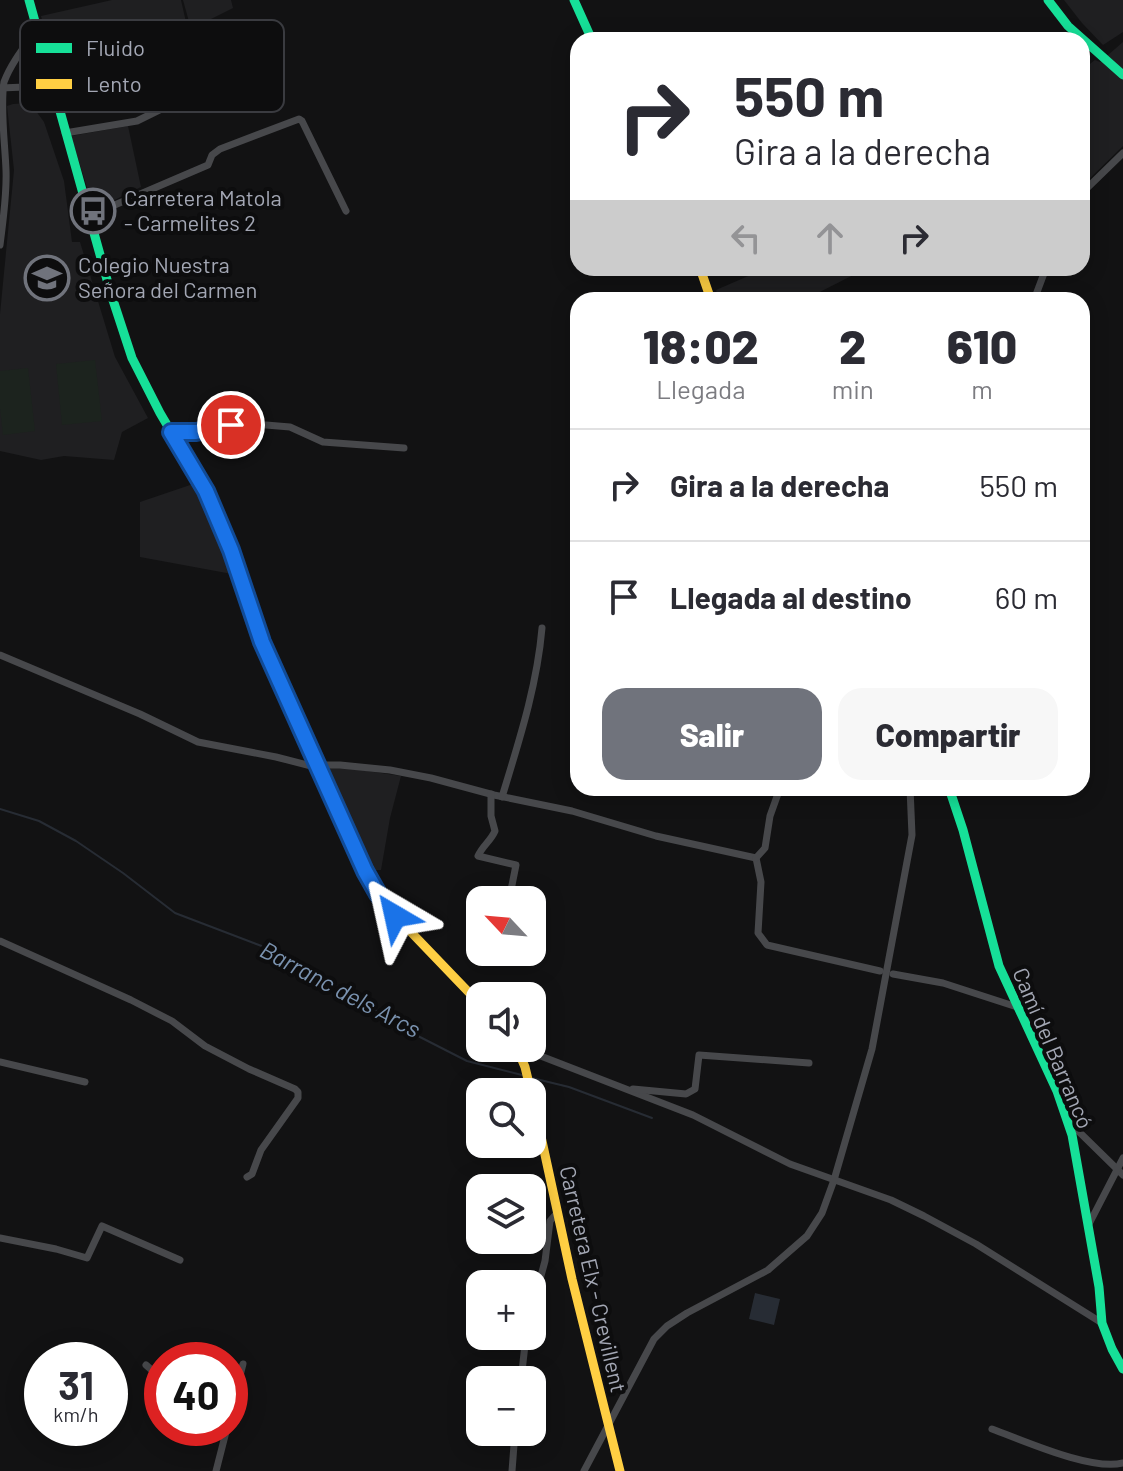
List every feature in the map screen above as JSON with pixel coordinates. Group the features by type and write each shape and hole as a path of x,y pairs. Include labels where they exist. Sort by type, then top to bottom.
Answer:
{"street":[{"path":"29,0 35,20"},
{"path":"574,0 588,32"},
{"path":"1048,0 1075,32"},
{"path":"1090,46 1123,75"},
{"path":"0,245 6,172 1,88 20,53"},
{"path":"59,112 132,358 211,501 262,642 365,871 395,916 466,990"},
{"path":"65,133 137,121 155,112"},
{"path":"89,216 208,165 212,155 220,149 299,119 346,211"},
{"path":"1090,185 1123,153"},
{"path":"171,432 196,432 231,425 266,425 290,427 323,442 404,448"},
{"path":"502,797 526,716 540,656 542,628"},
{"path":"0,655 198,742 318,766 390,770 572,811 656,836 756,858"},
{"path":"491,794 495,831 491,839 482,845 478,856 516,865 512,886"},
{"path":"756,858 765,848 770,816 777,796"},
{"path":"584,1471 654,1339 687,1313 768,1270 807,1236 822,1213 872,1049 912,835 910,796"},
{"name":"Camí del Barrancó","path":"952,796 999,966 1068,1121 1099,1287 1102,1323 1123,1369"},
{"path":"756,858 761,882 758,933 767,945 880,971"},
{"path":"0,941 131,1000 172,1021 216,1052 295,1089 298,1098 261,1150 252,1174 247,1177"},
{"path":"893,974 943,983 1017,1007"},
{"path":"623,1088 686,1094 695,1089 699,1055 809,1063"},
{"path":"546,1059 693,1115 790,1164 891,1200 976,1244 1102,1323"},
{"path":"0,1062 85,1082"},
{"path":"1068,1121 1120,1172"},
{"name":"Carretera Elx - Crevillent","path":"545,1158 620,1471"},
{"path":"1088,1226 1120,1172 1123,1158"},
{"path":"543,1270 550,1221 557,1213"},
{"path":"0,1238 87,1258 102,1226 180,1260"},
{"path":"992,1429 1092,1464 1113,1466 1123,1463"},
{"path":"216,1471 222,1446"},
{"path":"512,1471 514,1446"}],"shaded area":[{"path":"112,0 181,0 186,20 42,20 41,16"},
{"path":"183,0 231,0 233,8 209,20 189,20"},
{"path":"1064,0 1123,0 1123,32 1103,45"},
{"path":"1123,42 1123,146 1090,178 1090,64 1095,60 1100,62"},
{"name":"Colegio Nuestra Señora del Carmen","path":"20,104 20,112 37,112 44,122 64,181 72,242 80,242 115,357 148,418 122,432 114,460 64,456 41,460 0,451 0,314 14,170 7,106"},
{"path":"128,126 141,187 94,210 71,136"},
{"path":"748,276 851,276 820,292 716,290"},
{"path":"95,360 102,421 62,425 56,364"},
{"path":"28,368 35,431 3,435 0,371"},
{"path":"193,484 210,517 232,574 140,557 140,502"},
{"path":"341,767 401,776 381,870 375,870 324,768"},
{"path":"755,1293 780,1299 774,1325 749,1319"}],"waterway":[{"name":"Barranc dels Arcs","path":"0,809 39,821 76,841 175,913 288,956 416,1035 467,1061 522,1075"},
{"name":"Barranc dels Arcs","path":"546,1081 652,1118"}],"traffic: fast":[{"path":"29,0 35,20"},
{"path":"574,0 588,32"},
{"path":"1048,0 1075,32"},
{"path":"1090,46 1123,75"},
{"path":"60,112 132,358 206,491 231,550 262,642 365,871 408,929"},
{"path":"952,796 999,966 1057,1091 1072,1135 1099,1287 1102,1323 1123,1369"}],"traffic: slow":[{"path":"703,276 708,292"},
{"path":"408,929 466,989"},
{"path":"523,1062 528,1078"},
{"path":"546,1158 620,1471"}],"place":[{"name":"Carretera Matola - Carmelites 2","path":"93,211"},
{"name":"Colegio Nuestra Señora del Carmen","path":"47,278"}],"route":[{"path":"231,425 196,432 171,432 206,491 231,550 262,642 365,871 395,916"}]}
